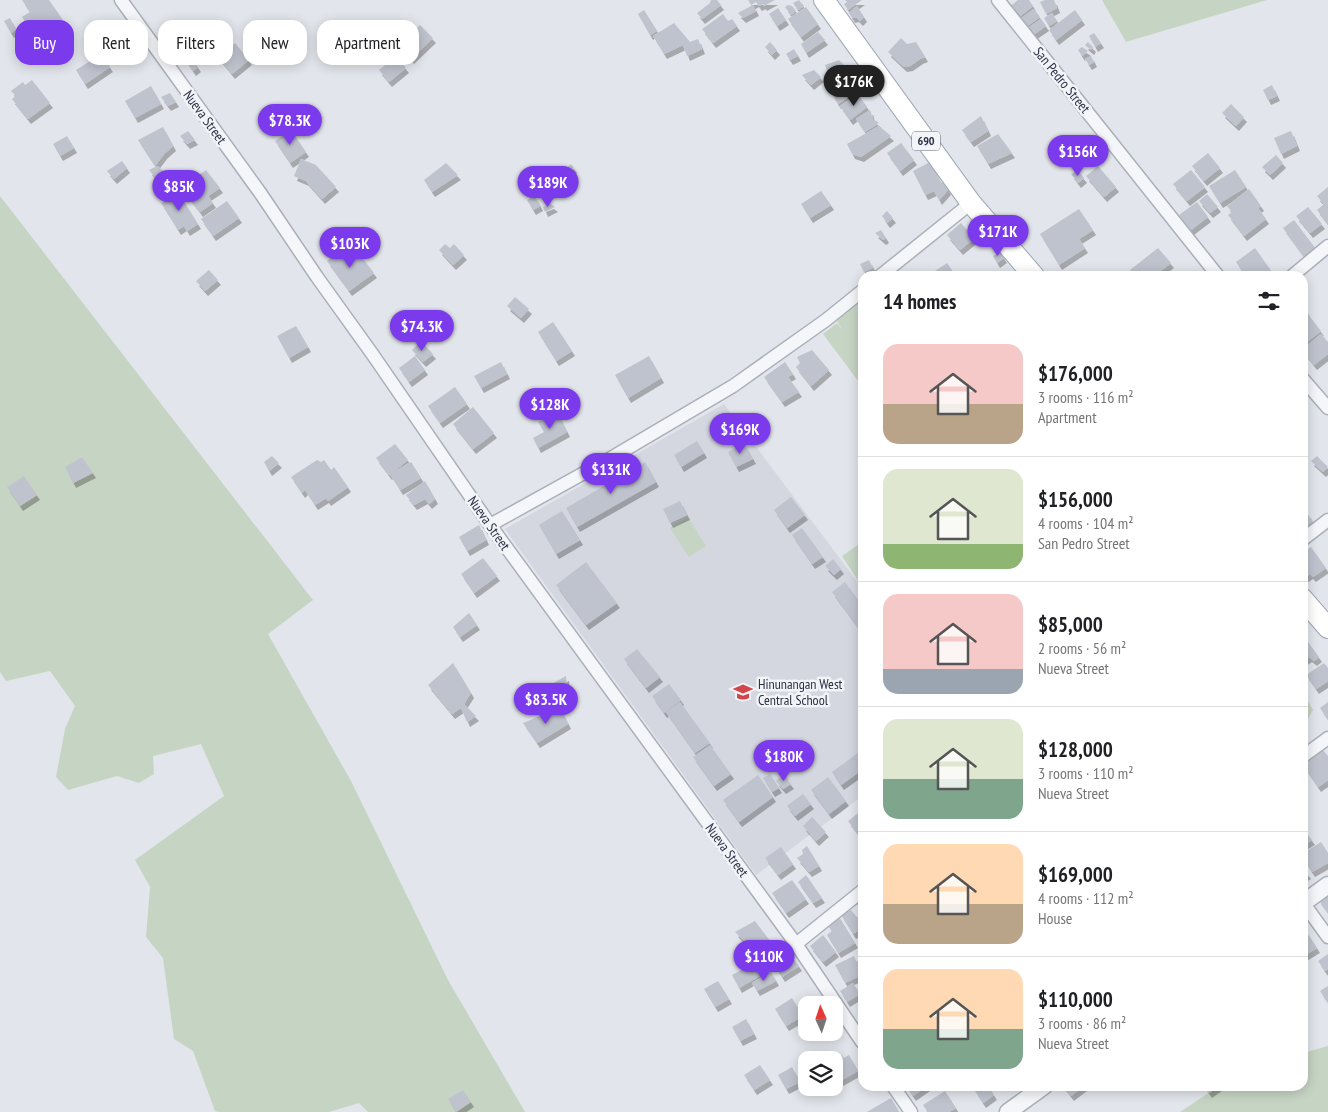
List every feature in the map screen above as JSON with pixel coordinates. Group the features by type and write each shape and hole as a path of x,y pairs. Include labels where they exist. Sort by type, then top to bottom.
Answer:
{"main road":[{"name":"690","path":"824,0 971,203 1030,271"},
{"path":"1308,605 1328,628"}],"street":[{"name":"Nueva Street","path":"121,0 261,194 316,277 373,355 490,525 796,944 858,1036"},
{"name":"San Pedro Street","path":"999,0 1214,271"},
{"path":"886,271 971,203"},
{"path":"1298,271 1328,246"},
{"path":"490,525 611,458 733,386 826,320 858,294"},
{"path":"1308,385 1328,408"},
{"path":"1308,535 1328,520"},
{"path":"1308,753 1328,738"},
{"path":"1308,899 1328,885"},
{"path":"796,944 858,894"},
{"path":"1308,910 1328,938"},
{"path":"896,1091 911,1112"},
{"path":"1008,1112 1037,1091"}],"shaded area":[{"name":"Hinunangan West Central School","path":"724,404 858,583 858,799 756,875 505,529"}],"green space":[{"path":"1102,0 1267,0 1126,42"},
{"path":"0,196 313,600 268,634 351,781 448,980 525,1112 368,1112 359,1103 329,1112 215,1111 193,1051 174,1039 163,958 146,937 150,887 135,860 224,796 201,744 153,756 154,774 139,783 117,776 68,790 56,777 65,729 75,706 50,671 6,681 0,672"},
{"path":"858,299 858,381 823,334 837,323 843,330 837,321"},
{"path":"688,517 706,546 689,557 670,528"},
{"path":"858,545 858,581 842,556"},
{"path":"1308,701 1313,710 1308,718"},
{"path":"1328,1046 1328,1112 1180,1112 1212,1091 1308,1091 1308,1052"}],"building":[{"path":"22,0 49,0 63,20 24,20 22,17 30,12"},
{"path":"711,0 717,0 721,5 702,19 697,13 710,3"},
{"path":"748,0 775,0 764,6 763,4 759,6 756,2 751,5"},
{"path":"799,0 804,6 798,10 793,3"},
{"path":"845,0 862,0 848,10 844,4 847,2"},
{"path":"1018,0 1029,0 1033,6 1018,18 1009,7"},
{"path":"1054,0 1057,8 1046,14 1040,2"},
{"path":"753,5 756,11 743,18 738,13"},
{"path":"788,5 792,6 796,11 791,15 785,7"},
{"path":"857,6 864,17 860,21 856,17 852,18 849,13"},
{"path":"806,7 818,24 801,37 788,19"},
{"path":"778,8 786,20 777,26 769,14"},
{"path":"1034,9 1040,17 1026,27 1020,19"},
{"path":"644,10 657,31 650,35 638,14"},
{"path":"1075,10 1082,20 1056,40 1049,30"},
{"path":"1052,13 1057,21 1049,26 1044,18"},
{"path":"723,14 728,21 732,19 737,26 713,43 702,29"},
{"path":"10,18 15,30 11,33 4,21"},
{"path":"1041,19 1046,26 1033,35 1028,28"},
{"path":"674,23 690,42 698,39 702,49 687,56 683,45 664,54 653,36"},
{"path":"419,26 433,38 419,51"},
{"path":"818,32 825,40 806,53 801,44"},
{"path":"1094,33 1101,43 1095,47 1089,36"},
{"path":"901,38 907,44 916,42 925,57 910,66 904,67 888,52"},
{"path":"770,42 777,50 772,55 765,47"},
{"path":"1088,42 1093,47 1091,50 1085,45"},
{"path":"235,43 243,53 243,65 232,74 225,65 233,65 233,45"},
{"path":"1082,47 1088,51 1082,56 1078,50"},
{"path":"794,49 798,56 790,60 786,54"},
{"path":"1091,56 1094,62 1089,65 1085,59"},
{"path":"839,60 845,66 828,73 825,65"},
{"path":"84,65 109,65 110,67 85,84 76,70"},
{"path":"189,65 197,65 198,67 193,71"},
{"path":"385,65 404,65 406,68 389,82 379,70"},
{"path":"814,70 821,77 811,85 802,75"},
{"path":"32,80 50,103 28,119 12,99 16,96 11,91 23,82 25,85"},
{"path":"851,84 856,92 838,104 833,96"},
{"path":"1272,85 1277,96 1268,100 1263,90"},
{"path":"151,86 161,104 135,118 125,101"},
{"path":"170,93 176,102 168,106 161,97"},
{"path":"858,94 867,107 850,120 840,106"},
{"path":"1231,104 1244,117 1236,126 1222,113"},
{"path":"870,110 873,119 879,123 865,132 856,119"},
{"path":"981,116 988,131 971,142 962,130"},
{"path":"879,126 891,136 861,157 852,154 847,144"},
{"path":"163,127 173,146 155,166 138,140"},
{"path":"291,130 306,152 290,163 275,141"},
{"path":"188,131 195,140 187,144 180,136"},
{"path":"1291,131 1297,146 1281,154 1274,138"},
{"path":"998,134 1012,153 988,164 977,146"},
{"path":"67,136 74,148 60,156 53,144"},
{"path":"901,143 914,160 900,171 887,153"},
{"path":"1208,153 1220,168 1204,181 1192,166"},
{"path":"1276,155 1283,163 1270,175 1262,167"},
{"path":"301,159 316,165 336,187 322,199 306,181 294,176"},
{"path":"122,161 127,168 114,179 107,171"},
{"path":"930,162 941,183 943,181 948,190 939,200 934,191 925,195 913,171"},
{"path":"446,163 458,175 432,192 424,180"},
{"path":"571,164 574,168 564,179 558,171 562,168 564,170"},
{"path":"157,166 165,172 157,180 149,170"},
{"path":"1098,166 1116,187 1104,197 1086,176"},
{"path":"206,170 220,188 208,196 213,203 200,212 181,187"},
{"path":"1191,170 1205,187 1187,201 1173,184"},
{"path":"1235,170 1246,187 1220,203 1209,186"},
{"path":"1078,171 1084,178 1078,183 1071,174"},
{"path":"554,186 556,191 548,195 546,190"},
{"path":"1328,187 1328,224 1317,210 1324,204 1317,196"},
{"path":"1249,189 1261,206 1258,208 1266,219 1244,236 1228,215 1232,212 1227,206"},
{"path":"821,191 831,205 810,218 801,204"},
{"path":"178,192 198,224 187,231 184,226 178,230 161,203"},
{"path":"1207,194 1218,207 1210,213 1199,201"},
{"path":"535,196 540,206 533,210 527,200"},
{"path":"227,201 239,218 213,236 201,219"},
{"path":"1197,202 1208,217 1191,230 1179,215"},
{"path":"551,204 555,207 545,212 543,207"},
{"path":"1308,207 1322,224 1310,233 1296,216"},
{"path":"1079,209 1093,230 1079,239 1085,248 1059,265 1040,234"},
{"path":"887,211 893,218 887,223 882,216"},
{"path":"1294,220 1316,249 1305,258 1283,228"},
{"path":"961,223 967,230 969,228 977,236 960,250 947,235"},
{"path":"881,230 886,238 883,240 875,233"},
{"path":"445,244 450,248 454,244 464,255 453,265 439,250"},
{"path":"1158,248 1171,263 1161,271 1130,270"},
{"path":"1255,248 1271,271 1242,271 1236,262"},
{"path":"343,249 350,257 357,251 374,273 349,291 327,261"},
{"path":"1000,252 1004,258 997,263 993,256"},
{"path":"869,260 873,268 864,271 860,264"},
{"path":"947,263 953,271 935,271"},
{"path":"209,270 218,280 205,291 196,281"},
{"path":"515,297 529,309 521,318 507,306"},
{"path":"1310,317 1321,331 1308,341 1308,318"},
{"path":"553,322 572,351 556,361 538,332"},
{"path":"296,326 308,347 289,358 277,336"},
{"path":"1321,334 1328,342 1328,354 1314,365 1308,358 1308,345"},
{"path":"421,341 433,354 423,362 412,350"},
{"path":"812,350 829,370 811,386 796,367 800,363 797,357"},
{"path":"415,356 425,370 409,382 399,368"},
{"path":"649,356 661,378 628,398 615,375"},
{"path":"501,362 507,374 481,388 474,376"},
{"path":"785,362 793,374 788,377 799,392 782,402 764,377"},
{"path":"455,387 467,404 440,423 428,406"},
{"path":"473,407 494,433 473,449 453,424"},
{"path":"557,412 567,432 538,448 533,438 544,432 538,422"},
{"path":"697,441 704,453 681,467 674,455"},
{"path":"744,443 753,459 736,467 728,452"},
{"path":"395,444 408,460 389,475 376,458"},
{"path":"272,456 279,463 269,471 264,462"},
{"path":"1317,456 1328,467 1323,472 1311,461"},
{"path":"82,457 93,473 73,483 65,467"},
{"path":"317,460 321,462 324,460 331,470 334,467 348,487 328,501 326,498 315,505 305,490 302,493 291,477"},
{"path":"411,462 421,478 400,490 390,474"},
{"path":"645,462 656,482 577,527 566,508"},
{"path":"24,476 37,495 20,506 7,487"},
{"path":"425,481 435,499 429,504 425,499 414,505 406,495"},
{"path":"791,497 805,515 787,528 774,510"},
{"path":"680,501 687,515 670,523 663,509"},
{"path":"562,511 580,540 556,554 539,525"},
{"path":"1308,515 1313,521 1308,525"},
{"path":"479,525 486,540 467,551 459,537"},
{"path":"802,528 823,557 812,564 792,535"},
{"path":"1311,547 1326,568 1313,577 1310,574 1308,575 1308,549"},
{"path":"483,558 497,576 474,593 461,574"},
{"path":"833,559 841,569 834,575 825,566"},
{"path":"586,562 617,603 586,625 556,585"},
{"path":"845,582 858,600 858,627 832,592"},
{"path":"469,613 477,625 460,637 453,627"},
{"path":"1308,642 1319,657 1314,661 1309,657"},
{"path":"637,649 660,677 646,688 624,659"},
{"path":"453,663 471,693 464,704 476,716 467,722 461,708 452,714 428,685"},
{"path":"1324,663 1328,668 1328,681 1316,689 1308,678 1308,674"},
{"path":"566,676 567,687 573,691 559,703 546,687"},
{"path":"669,684 681,700 664,713 652,696"},
{"path":"680,702 710,743 695,753 666,712"},
{"path":"1328,702 1328,720 1320,708"},
{"path":"560,708 568,724 537,743 523,723"},
{"path":"710,745 731,774 714,786 693,757"},
{"path":"1323,750 1328,756 1328,780 1318,787 1308,773 1308,760"},
{"path":"858,753 858,773 841,785 832,772"},
{"path":"770,774 779,788 772,792 763,778"},
{"path":"758,775 773,797 739,822 723,800"},
{"path":"784,775 791,784 783,789 776,781"},
{"path":"828,777 846,801 829,814 811,790"},
{"path":"803,794 811,804 795,816 787,806"},
{"path":"858,813 858,834 848,821"},
{"path":"812,817 826,832 816,841 803,826"},
{"path":"1321,842 1328,853 1328,863 1312,872 1308,866 1308,850"},
{"path":"807,846 819,866 809,872 797,858 803,854 802,850"},
{"path":"781,847 793,864 778,875 765,858"},
{"path":"806,875 822,898 813,903 798,882"},
{"path":"792,880 806,899 786,913 772,893"},
{"path":"1328,891 1328,913 1318,899"},
{"path":"851,910 858,918 858,931 853,934 841,915"},
{"path":"838,915 855,943 838,953 827,935 832,931 826,922"},
{"path":"755,921 770,941 752,949 735,932"},
{"path":"1308,934 1317,948 1308,953"},
{"path":"823,935 836,952 823,962 810,946"},
{"path":"1328,954 1328,969 1325,971 1318,961"},
{"path":"791,955 799,966 782,977 775,966"},
{"path":"854,956 858,966 858,977 845,983 835,965"},
{"path":"758,961 765,973 739,988 732,975"},
{"path":"771,972 776,981 757,991 752,983"},
{"path":"718,981 729,999 715,1007 704,989"},
{"path":"853,983 858,991 858,995 847,1002 840,991"},
{"path":"1328,986 1328,1003 1320,991"},
{"path":"792,998 798,1008 798,1019 786,1026 775,1009"},
{"path":"746,1019 754,1034 740,1041 732,1027"},
{"path":"849,1055 858,1071 843,1079 843,1056 844,1058"},
{"path":"760,1065 770,1080 754,1090 744,1075"},
{"path":"792,1067 798,1078 798,1083 786,1089 778,1075"},
{"path":"463,1090 471,1102 456,1112 448,1099"},
{"path":"910,1091 920,1091 913,1096"},
{"path":"945,1091 956,1108 949,1112 928,1112 923,1105"},
{"path":"975,1091 991,1091 994,1095 983,1103"},
{"path":"1067,1091 1078,1091 1071,1096"},
{"path":"891,1098 899,1112 867,1112"}],"place":[{"name":"Hinunangan West Central School","path":"743,692"}]}
